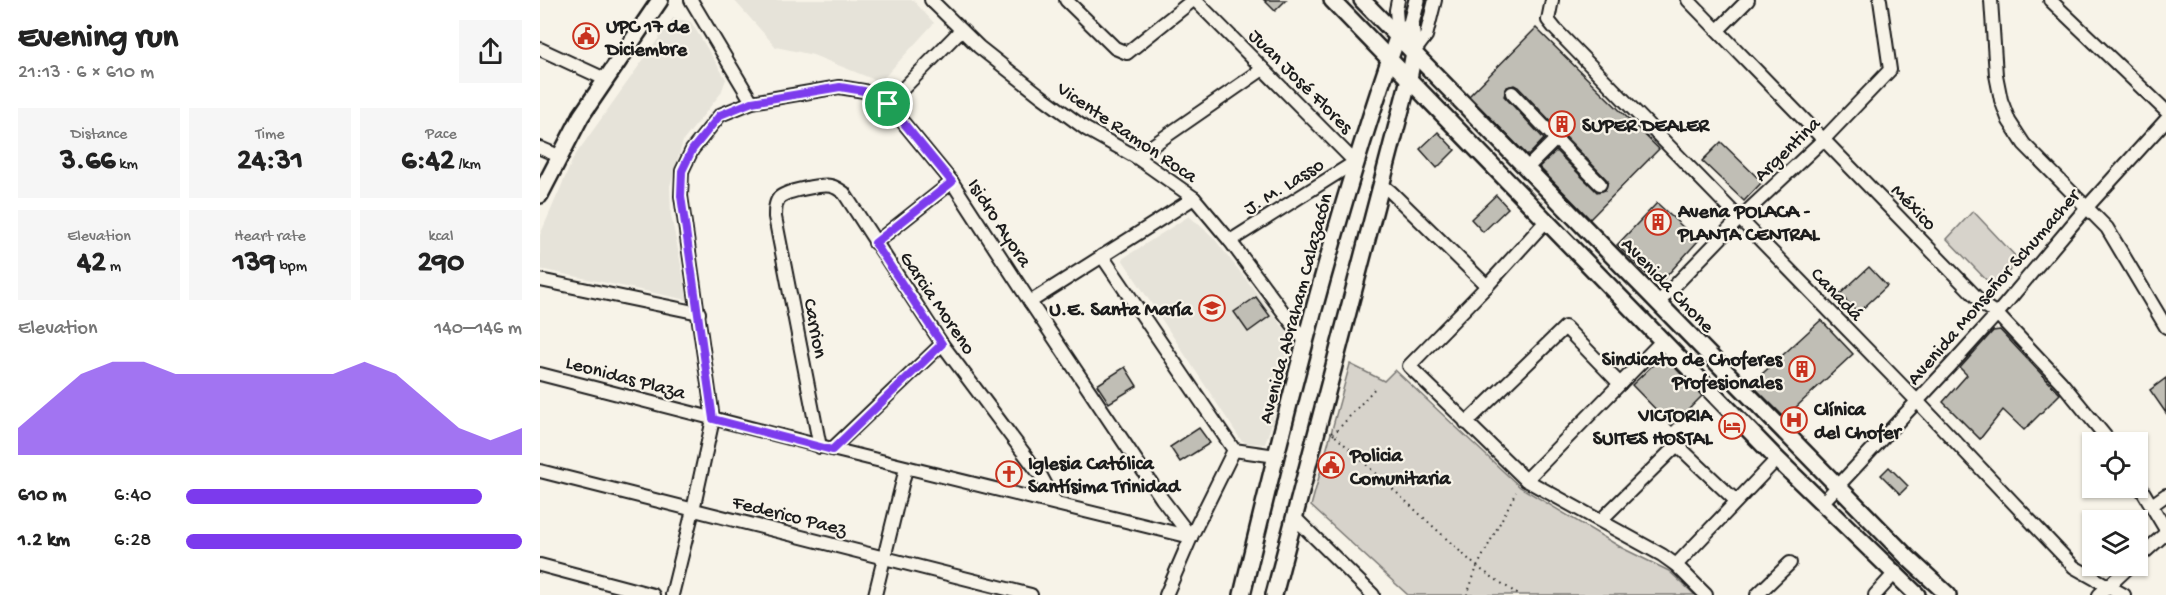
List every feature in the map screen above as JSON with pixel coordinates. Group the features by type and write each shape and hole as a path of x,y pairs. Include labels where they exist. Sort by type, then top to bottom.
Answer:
{"main road":[{"path":"540,195 581,116 660,0"},
{"path":"1332,0 1778,459 1917,595"},
{"name":"Avenida Chone","path":"1362,0 1837,486 1948,595"},
{"name":"Avenida Abraham Calazacón","path":"1274,595 1409,79 1414,52 1410,23 1417,0"},
{"name":"Avenida Abraham Calazacón","path":"1242,595 1305,341 1355,162 1398,35 1410,23"}],"street":[{"path":"691,0 752,102"},
{"name":"Vicente Ramon Roca","path":"931,0 979,48 1086,129 1136,157 1194,198 1305,341"},
{"path":"1066,0 1115,48 1127,53 1194,0"},
{"name":"Juan José Flores","path":"1194,0 1355,162"},
{"name":"Avenida Abraham Calazacón","path":"1398,0 1396,10 1398,35"},
{"name":"Avenida Abraham Calazacón","path":"1414,52 1426,36 1435,0"},
{"name":"Canadá","path":"1552,0 1548,20 1556,30 1917,401 2074,567 2104,591 2124,595"},
{"name":"México","path":"1688,0 1986,307 1997,314 2061,382 2102,432"},
{"path":"1718,30 1748,0"},
{"name":"Argentina","path":"1658,303 1739,219 1823,140 1890,70 1880,0"},
{"path":"1991,0 1995,75 2009,121 2024,144 2107,228 2166,327"},
{"path":"2050,0 2166,111"},
{"path":"888,104 961,30"},
{"path":"540,49 605,80"},
{"path":"1136,157 1263,69"},
{"name":"Isidro Ayora","path":"672,595 713,419 681,196 682,171 692,150 720,115 752,102 840,87 864,91 888,104 952,182 1155,489 1191,537"},
{"path":"1512,93 1600,184"},
{"name":"Avenida Monseñor Schumacher","path":"1822,503 1997,314 2087,207 2166,120"},
{"path":"1527,168 1556,139"},
{"path":"540,148 559,156"},
{"name":"J. M. Lasso","path":"1230,242 1355,162"},
{"path":"875,243 952,182"},
{"path":"1381,184 1487,286"},
{"name":"Garcia Moreno","path":"775,217 775,207 786,193 824,186 831,186 844,193 942,344 1041,476 1055,502"},
{"path":"1030,302 1194,198"},
{"name":"Carrion","path":"775,217 826,448"},
{"path":"1546,220 1487,286 1409,366 1526,480 1601,520 1676,565 1706,595"},
{"path":"1102,256 1234,450 1276,456"},
{"path":"540,280 699,313"},
{"path":"1466,423 1565,327 1620,384"},
{"path":"1526,480 1662,341"},
{"path":"826,448 942,344"},
{"name":"Leonidas Plaza","path":"540,374 826,448 1191,537"},
{"path":"1601,520 1677,445 1736,501"},
{"path":"1166,595 1191,537 1234,450"},
{"path":"1676,565 1778,459"},
{"path":"875,595 906,468"},
{"name":"Federico Paez","path":"540,471 1031,595"},
{"path":"2152,505 2166,495"},
{"path":"2148,498 2166,531 2148,548"},
{"path":"1294,517 1373,595"},
{"path":"1757,595 1790,564"},
{"path":"540,565 653,595"},
{"path":"1875,595 1894,574"},
{"path":"2104,591 2120,576"}],"path":[{"path":"1334,435 1377,386"},
{"path":"1330,431 1477,567 1519,595"},
{"path":"1467,595 1477,567 1516,492"}],"shaded area":[{"path":"734,0 913,0 934,23 880,82 813,55 776,47"},
{"path":"673,18 691,22 726,79 721,93 683,141 670,186 671,215 688,300 540,269 540,235 574,157"},
{"path":"1973,211 2019,260 1994,288 1947,239"},
{"name":"U.E. Santa María","path":"1189,216 1213,237 1297,345 1265,444 1247,443 1241,440 1122,259"},
{"path":"1350,364 1384,381 1395,370 1520,487 1622,548 1669,571 1695,595 1408,595 1311,506"}],"building":[{"path":"1264,0 1286,0 1275,11"},
{"name":"SUPER DEALER","path":"1536,28 1659,149 1590,219 1539,167 1556,151 1597,192 1605,190 1608,181 1518,87 1514,85 1507,87 1504,96 1544,139 1528,156 1469,96"},
{"path":"1438,132 1455,150 1437,168 1420,149"},
{"path":"1721,142 1762,182 1744,201 1702,161"},
{"path":"1496,195 1508,208 1483,232 1471,219"},
{"name":"Avena POLACA - PLANTA CENTRAL","path":"1657,203 1698,241 1662,281 1653,281 1617,245"},
{"path":"1869,267 1887,286 1858,313 1840,294"},
{"path":"1256,297 1270,316 1248,332 1234,312"},
{"name":"Sindicato de Choferes Profesionales","path":"1821,320 1853,354 1794,409 1805,421 1796,429 1751,384"},
{"path":"2000,330 2060,394 2024,430 2003,410 1980,439 1943,402 1967,375 1960,368 1993,331"},
{"path":"1663,355 1702,396 1672,426 1632,385"},
{"path":"1125,367 1137,386 1109,403 1097,385"},
{"path":"2166,378 2166,413 2150,390"},
{"path":"1199,428 1210,443 1180,462 1170,447"},
{"path":"1889,467 1908,486 1900,494 1881,475"}],"place":[{"name":"UPC 17 de Diciembre","path":"586,36"},
{"name":"SUPER DEALER","path":"1562,124"},
{"name":"Avena POLACA - PLANTA CENTRAL","path":"1658,222"},
{"name":"U.E. Santa María","path":"1212,308"},
{"name":"Sindicato de Choferes Profesionales","path":"1802,369"},
{"name":"Clínica del Chofer","path":"1794,420"},
{"name":"VICTORIA SUITES HOSTAL","path":"1732,426"},
{"name":"Policia Comunitaria","path":"1331,465"},
{"name":"Iglesia Católica Santísima Trinidad","path":"1009,474"}],"route":[{"path":"840,87 864,91 888,104 952,182 875,243 942,344 832,450 713,419 681,196 682,171 692,150 720,115 752,102 840,87"}]}
